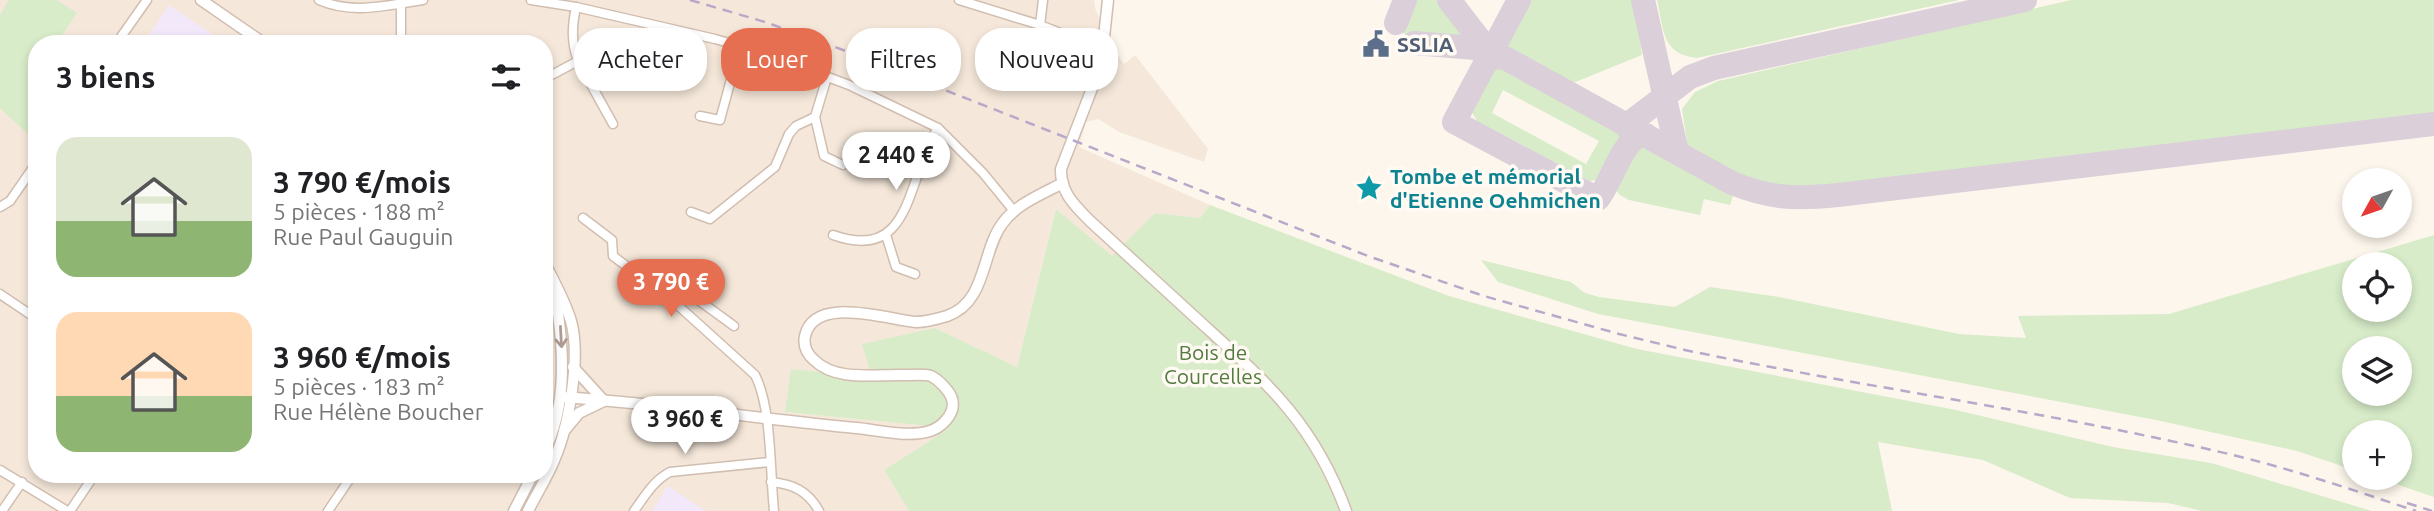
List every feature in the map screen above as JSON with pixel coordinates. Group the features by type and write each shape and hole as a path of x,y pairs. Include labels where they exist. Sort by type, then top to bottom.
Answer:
{"street":[{"path":"122,35 147,0"},
{"path":"201,0 252,35"},
{"path":"319,0 345,8 366,9 423,0"},
{"path":"531,0 576,7 721,41"},
{"path":"958,0 1048,28"},
{"path":"1040,25 1042,0"},
{"path":"1106,28 1108,0"},
{"path":"401,3 401,35"},
{"path":"574,49 572,43 576,7"},
{"path":"553,74 574,63"},
{"path":"832,78 938,128 1014,211"},
{"path":"595,91 613,124"},
{"path":"700,116 720,120 728,91"},
{"path":"822,91 814,117 824,156 843,165"},
{"path":"1092,91 1061,169 1070,200 1285,403 1323,459 1346,511"},
{"path":"691,212 710,219 775,167 789,134 796,126 814,117"},
{"path":"833,235 852,242 867,243 886,235 900,218 916,174 938,128"},
{"path":"0,207 10,201 28,175"},
{"path":"565,397 906,433 931,431 942,425 950,416 953,405 950,394 942,384 932,376 828,372 809,356 805,347 809,326 833,313 850,312 915,322 954,314 974,294 1003,221 1022,205 1063,183"},
{"path":"583,218 612,240 613,256 672,300 755,375 760,385 766,419 774,511"},
{"path":"886,235 896,267 915,274"},
{"path":"553,279 570,321 574,342 573,367 553,434"},
{"path":"553,283 560,323 565,397 563,431 553,462"},
{"path":"672,300 686,291 734,326"},
{"path":"0,294 28,313"},
{"path":"573,367 604,401"},
{"path":"563,431 579,413 604,401"},
{"path":"634,511 649,489 670,472 770,463"},
{"path":"0,470 69,511 89,483"},
{"path":"2,511 22,482"},
{"path":"771,482 790,484 797,488 819,511"},
{"path":"328,511 347,483"},
{"path":"514,511 528,483"},
{"path":"528,511 542,483"}],"shaded area":[{"path":"0,0 1094,0 1104,28 975,28 975,91 1118,91 1118,56 1124,64 1135,55 1208,149 1204,162 1119,132 1098,119 1086,122 1079,147 1210,205 1200,218 1155,213 1112,257 1056,209 1017,367 935,328 873,378 785,412 951,428 884,470 909,511 0,511"},
{"path":"169,5 213,35 149,35"},
{"path":"668,486 705,511 652,511"}],"green space":[{"path":"9,0 57,0 77,13 62,35 28,35 28,134 0,108 0,15"},
{"path":"1408,0 1439,0 1472,44 1420,40 1402,33 1398,27"},
{"path":"1527,0 1635,0 1642,55 1568,85 1516,58 1506,47 1507,38"},
{"path":"1657,0 1959,0 1697,58 1685,56 1670,46 1663,30"},
{"path":"2071,0 2434,0 2434,116 1792,190 1750,180 1688,149 1682,109 1695,92 1718,81"},
{"path":"1503,65 1621,130 1624,141 1602,179 1590,181 1477,121 1470,109 1490,69","holes":["1503,90 1599,141 1586,164 1492,113"]},
{"path":"1644,142 1728,185 1733,196 1730,205 1704,199 1700,215 1629,200 1620,195 1616,190 1622,170 1629,156"},
{"name":"Bois de Courcelles","path":"1210,205 1449,296 1637,349 1956,410 2113,447 2211,463 2372,511 2202,511 2168,503 2070,498 1983,460 1878,442 1892,511 909,511 884,470 950,428 785,412 791,369 872,378 862,344 935,328 1017,367 1056,209 1112,256 1155,213 1200,218"},
{"path":"2434,235 2434,497 2412,490 2412,420 2342,420 2342,466 2297,451 2156,420 1598,314 1498,282 1481,260 1571,282 1585,293 1599,297 1675,307 1710,287 1779,297 1959,334 2026,338 2018,316 2169,314 2342,262 2342,322 2412,322 2412,252 2377,252"}],"taxiway":[{"path":"1396,23 1405,0"},
{"path":"1449,0 1492,52"},
{"path":"1519,0 1454,122 1598,199 1627,147 1639,135 1646,135"},
{"path":"1643,0 1677,152"},
{"path":"1631,139 1627,125 1690,77 1714,68 2025,0"},
{"path":"1414,43 1487,49"},
{"path":"1487,60 1505,58 1732,183 1759,192 1784,196 1838,195 2434,124"}],"railway":[{"path":"690,0 825,43 1368,256 1484,296 1685,350 2097,426 2233,455 2416,511"},
{"path":"2407,503 2432,511"}],"place":[{"name":"SSLIA","path":"1376,44"},
{"name":"Tombe et mémorial d'Etienne Oehmichen","path":"1369,188"}]}
